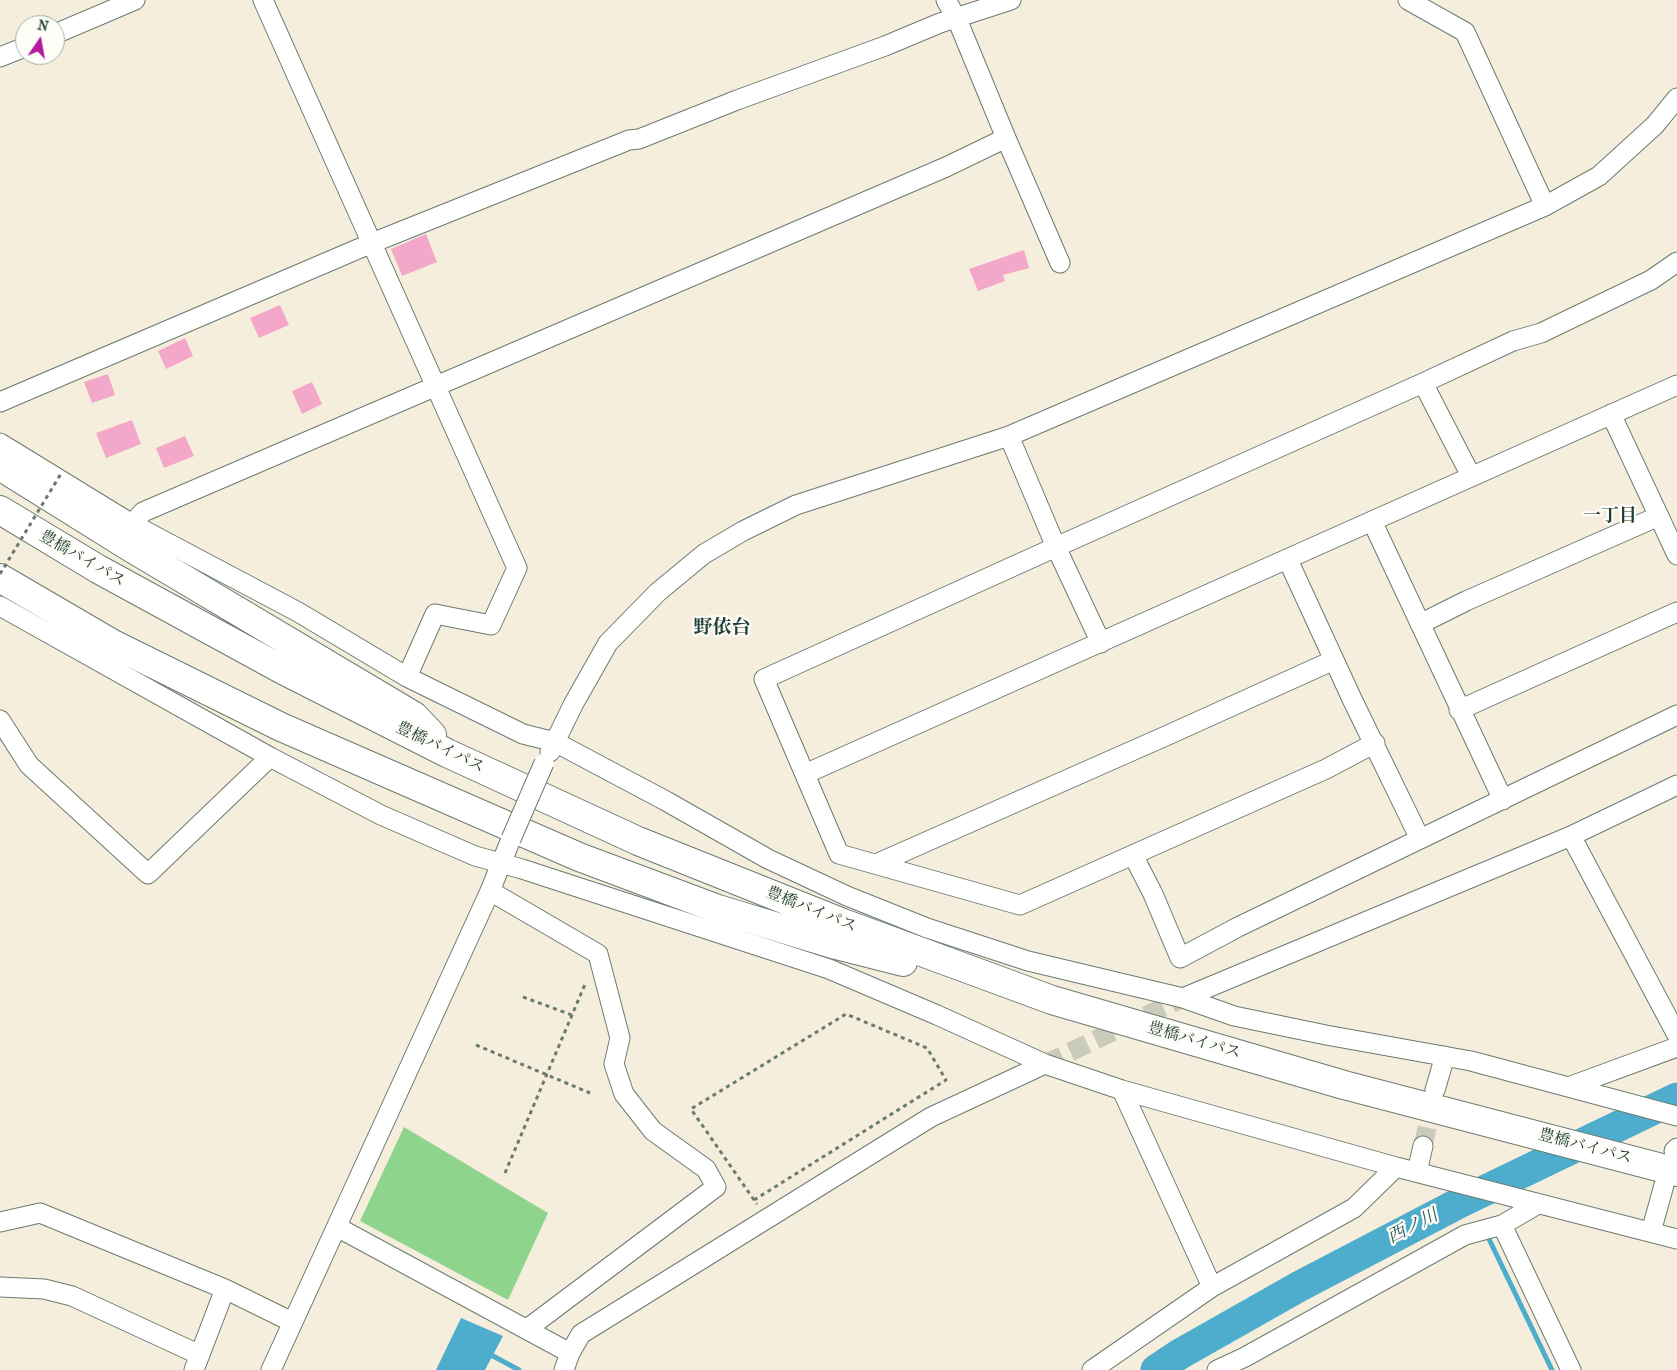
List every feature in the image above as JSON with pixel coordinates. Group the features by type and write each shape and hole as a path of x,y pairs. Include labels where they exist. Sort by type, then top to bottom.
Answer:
{"highway":[{"path":"0,466 130,547 414,716 448,753"},
{"name":"豊橋バイパス","path":"0,510 98,569 283,670 448,753 638,841 843,923 1052,1000 1344,1085 1614,1155 1673,1164"},
{"path":"0,578 113,644 281,727 580,857 718,909 836,945 1052,1000"}],"street":[{"path":"263,0 517,568 492,625 435,614 407,678"},
{"path":"946,0 957,18 1060,263"},
{"path":"0,402 372,243 629,140 639,139 737,100 885,46 940,23 1011,0"},
{"path":"1408,0 1465,32 1545,206"},
{"path":"65,30 125,3"},
{"path":"0,57 15,51"},
{"path":"271,1370 490,891 544,763 574,703 608,643 658,592 704,554 743,531 796,505 1009,436 1545,206 1599,176 1654,125 1677,98"},
{"path":"132,524 143,512 946,166 1006,138"},
{"path":"1374,743 1326,769 1020,905 839,854 764,680 1056,547 1423,384 1513,341 1541,333 1651,280 1677,262"},
{"path":"1423,384 1471,476"},
{"path":"805,774 1677,385"},
{"path":"1611,414 1677,555"},
{"path":"1009,436 1056,547 1101,643"},
{"path":"0,443 132,524 298,612 407,678 523,734 555,742 666,801 768,860 856,900 927,928 1028,961 1183,998 1234,1016 1326,1035 1471,1061 1578,1088 1677,1116"},
{"path":"1420,624 1466,600 1659,516"},
{"path":"1372,521 1459,710 1503,800"},
{"path":"1288,560 1420,839"},
{"path":"0,606 270,757 381,815 474,856 502,863 829,969 1045,1064 1122,1090 1396,1167 1677,1239"},
{"path":"1459,710 1677,612"},
{"path":"876,864 1168,736 1334,660"},
{"path":"1133,855 1153,894 1180,958 1238,927 1677,715"},
{"path":"0,720 30,765 148,874 270,757"},
{"path":"1183,998 1571,836 1677,785"},
{"path":"1571,836 1677,1035"},
{"path":"490,891 598,954 620,1038 614,1064 624,1094 653,1131 706,1170 716,1187 527,1329"},
{"path":"1578,1088 1677,1046"},
{"path":"1435,1090 1445,1056"},
{"path":"337,1227 527,1329 567,1361 581,1334 931,1117 1045,1064"},
{"path":"1122,1090 1212,1287"},
{"path":"1417,1172 1423,1146"},
{"path":"1651,1232 1673,1164"},
{"path":"1092,1370 1212,1287 1354,1208 1396,1167"},
{"path":"1217,1370 1248,1364 1465,1235 1502,1225 1538,1204"},
{"path":"0,1222 40,1213 225,1289 292,1322"},
{"path":"1502,1225 1570,1370"},
{"path":"0,1287 44,1289 72,1296 197,1362 225,1289"}],"path":[{"path":"0,574 62,472"},
{"path":"505,1173 598,954"},
{"path":"523,997 572,1016"},
{"path":"754,1200 946,1080 927,1048 846,1014 691,1108 767,1219"},
{"path":"476,1045 590,1093"}],"green space":[{"path":"404,1127 548,1213 508,1300 360,1221"}],"water":[{"path":"461,1318 503,1336 485,1370 436,1370"}],"building":[{"path":"426,234 437,262 402,276 391,249"},
{"path":"1024,250 1029,268 1003,275 1005,281 978,291 969,269"},
{"path":"280,305 289,325 259,338 250,318"},
{"path":"185,338 193,356 166,369 158,351"},
{"path":"108,374 115,395 92,403 84,382"},
{"path":"312,382 322,404 302,414 292,391"},
{"path":"132,420 141,444 106,458 96,433"},
{"path":"185,436 194,456 164,468 156,448"}],"waterway":[{"name":"西ノ川","path":"1156,1370 1180,1354 1300,1286 1461,1202 1677,1098"},
{"path":"1489,1239 1552,1370"},
{"path":"493,1356 519,1370"}],"tunnel":[{"path":"1045,1064 1183,998"},
{"path":"1423,1146 1434,1096"}],"district":[{"name":"一丁目","path":"1610,517"},
{"name":"野依台","path":"722,628"}]}
